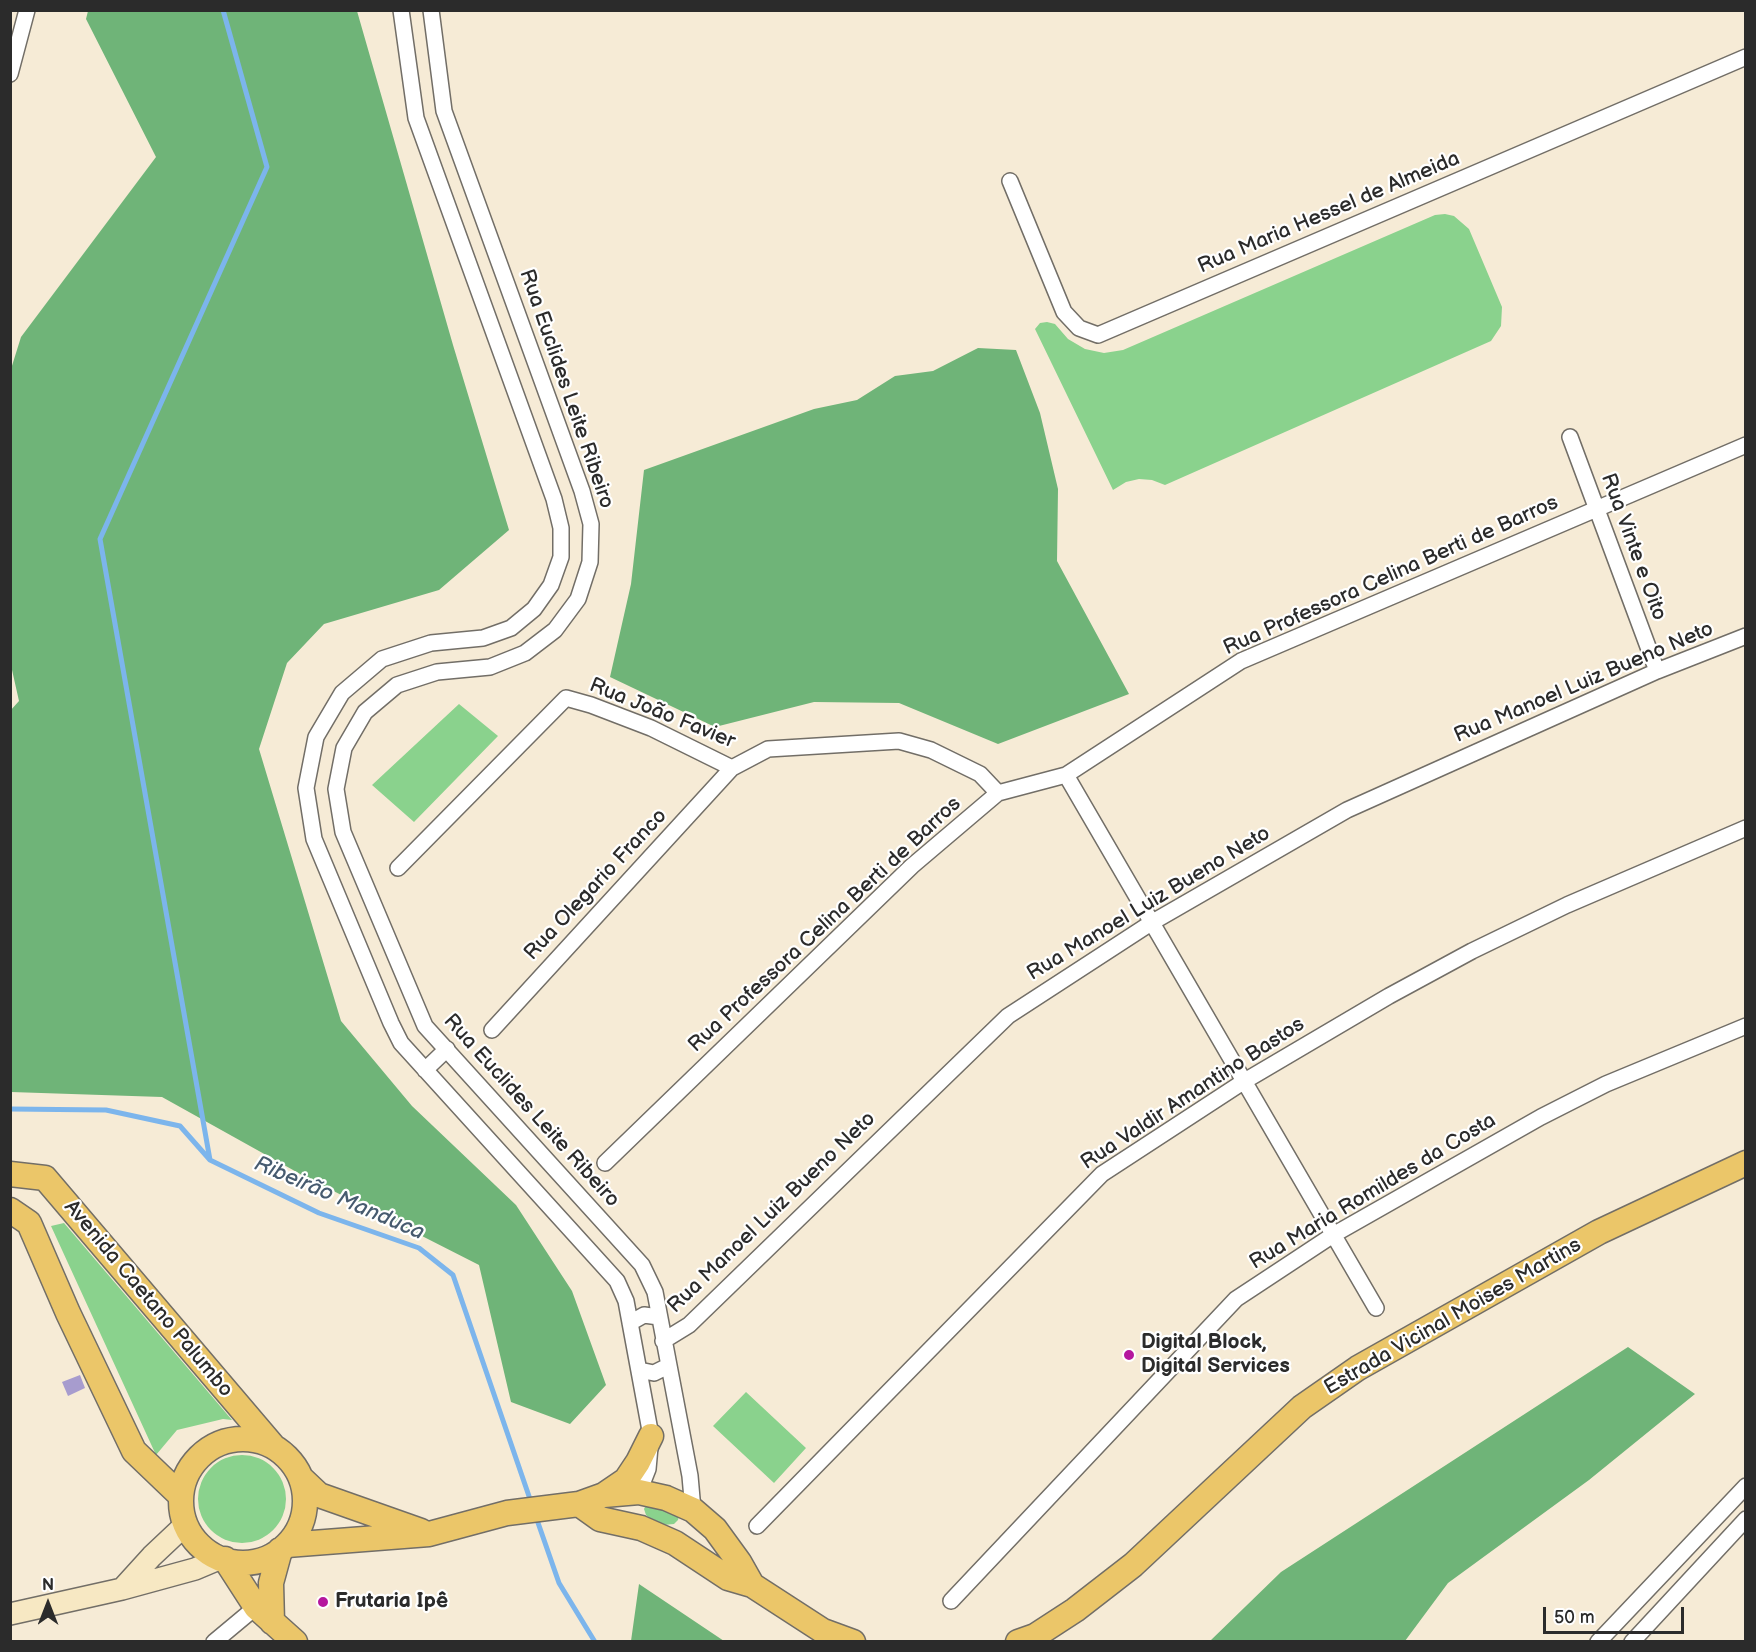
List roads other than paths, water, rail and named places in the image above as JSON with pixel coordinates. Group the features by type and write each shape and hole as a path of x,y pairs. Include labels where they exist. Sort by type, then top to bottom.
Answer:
{"main road":[{"name":"Estrada Vicinal Moises Martins","path":"1018,1641 1035,1636 1075,1610 1133,1565 1302,1407 1358,1368 1599,1232 1746,1163"},
{"name":"Avenida Caetano Palumbo","path":"10,1174 45,1178 273,1446"},
{"path":"10,1210 29,1223 68,1313 134,1450 182,1496"},
{"path":"604,1495 626,1480 651,1436"},
{"path":"267,1609 271,1583 284,1547 298,1530 304,1513 305,1495 301,1478 292,1461 273,1446 257,1440 236,1439 215,1445 198,1458 186,1475 182,1496 186,1524 200,1544 223,1559 295,1641"},
{"path":"301,1478 319,1495 429,1534"},
{"path":"639,1492 637,1516 641,1528"},
{"path":"10,1614 122,1589 223,1559 244,1562 263,1559 284,1547 429,1534 507,1513 572,1505 604,1495 639,1492 666,1498 693,1510 716,1529 752,1585"},
{"path":"572,1505 600,1519 641,1528 675,1543 728,1578 752,1585 823,1631 853,1641"},
{"path":"675,1543 689,1529 693,1520 693,1510"},
{"path":"122,1589 186,1524"}],"street":[{"path":"10,74 27,10"},
{"path":"402,10 416,118 554,499 561,528 561,557 551,585 534,609 511,627 483,638 431,643 382,659 342,693 316,737 306,788 314,840 401,1043 617,1281 626,1301 651,1436 648,1469 639,1492"},
{"name":"Rua Euclides Leite Ribeiro","path":"431,10 444,111 582,490 591,524 590,562 578,598 555,630 525,653 490,667 437,672 397,685 365,712 344,748 336,789 343,832 425,1026 642,1265 655,1292 690,1476 693,1510"},
{"name":"Rua Maria Hessel de Almeida","path":"1010,181 1064,312 1079,328 1098,335 1746,57"},
{"name":"Rua Vinte e Oito","path":"1570,437 1657,671"},
{"name":"Rua Professora Celina Berti de Barros","path":"605,1163 912,866 998,793 1066,775 1241,662 1746,445"},
{"name":"Rua Manoel Luiz Bueno Neto","path":"663,1341 689,1325 1008,1016 1151,923 1347,810 1657,671 1746,636"},
{"name":"Rua João Favier","path":"398,868 566,698 651,728 732,768 768,749 899,741 931,750 980,774 998,793"},
{"name":"Rua Olegario Franco","path":"492,1030 732,768"},
{"path":"1066,775 1376,1308"},
{"name":"Rua Valdir Amantino Bastos","path":"758,1526 1102,1174 1244,1082 1389,996 1472,951 1567,905 1746,828"},
{"name":"Rua Maria Romildes da Costa","path":"951,1601 1236,1299 1333,1235 1569,1103 1617,1080 1746,1026"},
{"path":"425,1070 447,1049"},
{"path":"630,1323 644,1315 659,1317"},
{"path":"639,1370 654,1373 668,1366"},
{"path":"1598,1641 1746,1486"},
{"path":"1632,1641 1746,1519"},
{"path":"214,1641 267,1609"}],"waterway":[{"path":"210,1160 100,539 267,167 223,10"},
{"name":"Ribeirão Manduca","path":"10,1109 106,1110 180,1126 210,1160 319,1213 419,1248 453,1275 531,1502"},
{"name":"Ribeirão Manduca","path":"536,1517 559,1583 595,1642"}],"place":[{"name":"Digital Block, Digital Services","path":"1129,1355"},
{"name":"Frutaria Ipê","path":"323,1602"}]}
